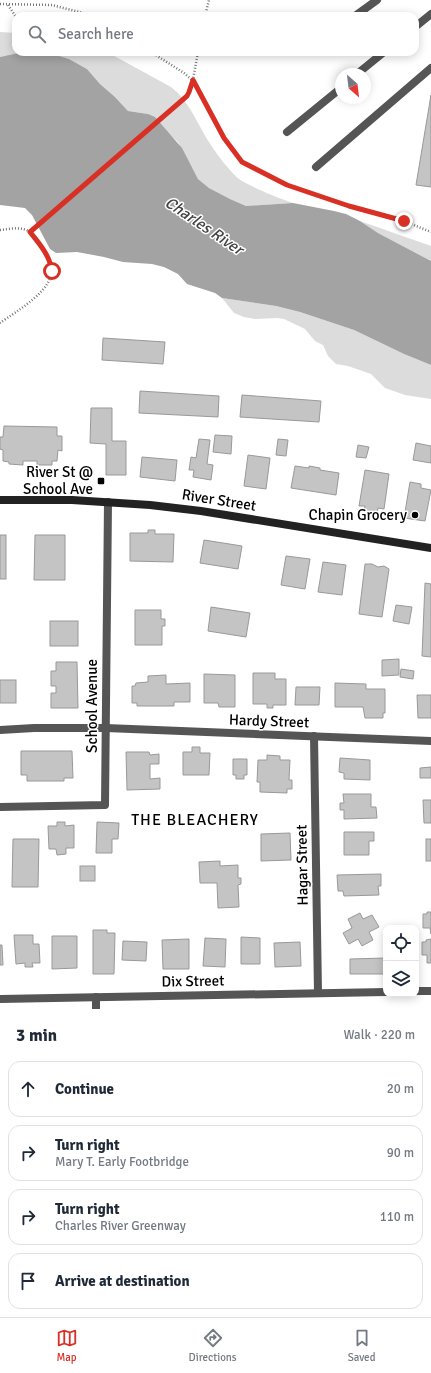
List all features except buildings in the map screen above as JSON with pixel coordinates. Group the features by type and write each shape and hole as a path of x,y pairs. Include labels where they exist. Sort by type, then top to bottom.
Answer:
{"main road":[{"name":"River Street","path":"0,500 108,502 180,508 431,548"}],"street":[{"path":"360,12 377,0"},
{"path":"419,24 431,14"},
{"path":"365,68 379,56"},
{"path":"316,167 431,68"},
{"path":"287,132 335,93"},
{"name":"School Avenue","path":"0,807 105,805 108,502"},
{"name":"Hardy Street","path":"0,730 34,728 106,728 431,740"},
{"name":"Hagar Street","path":"314,736 318,993"},
{"path":"419,991 431,991"},
{"name":"Dix Street","path":"0,999 383,992"},
{"path":"96,997 96,1009"}],"path":[{"path":"207,12 209,0"},
{"path":"0,4 52,5 79,12"},
{"path":"7,4 13,12"},
{"path":"157,56 193,80 224,138 242,162 287,185 349,206 404,221 431,232"},
{"path":"30,232 187,96 193,80 197,56"},
{"path":"0,230 16,228 30,232 49,261 52,271 44,289 0,323"}],"shaded area":[{"path":"0,32 12,33 12,55 0,57"},
{"path":"56,56 114,56 171,87 183,99 212,146 224,163 238,178 254,187 293,203 246,206 209,188 198,179 178,142 148,114 128,111 87,69 69,59"},
{"path":"360,221 431,246 431,261 378,233"},
{"path":"222,298 276,306 300,312 354,330 431,365 431,399 405,395 385,388 371,374 348,366 336,364 328,356 323,345 315,341 305,329 284,319 255,319 244,317 234,313"}],"water":[{"name":"Charles River","path":"12,54 12,56 59,56 69,59 87,69 128,111 148,114 155,117 182,148 198,179 209,188 230,199 246,206 293,203 346,214 431,261 431,365 354,330 300,312 276,306 222,298 215,293 187,284 178,274 164,267 152,264 123,262 77,252 56,253 50,249 32,215 25,208 0,205 0,57"}],"place":[{"name":"River St @ School Ave","path":"101,481"},
{"name":"Chapin Grocery","path":"415,515"}],"district":[{"name":"THE BLEACHERY","path":"195,820"}],"route":[{"path":"52,271 45,253 30,232 187,96 193,80 224,138 242,162 287,185 349,206 404,221"}]}
